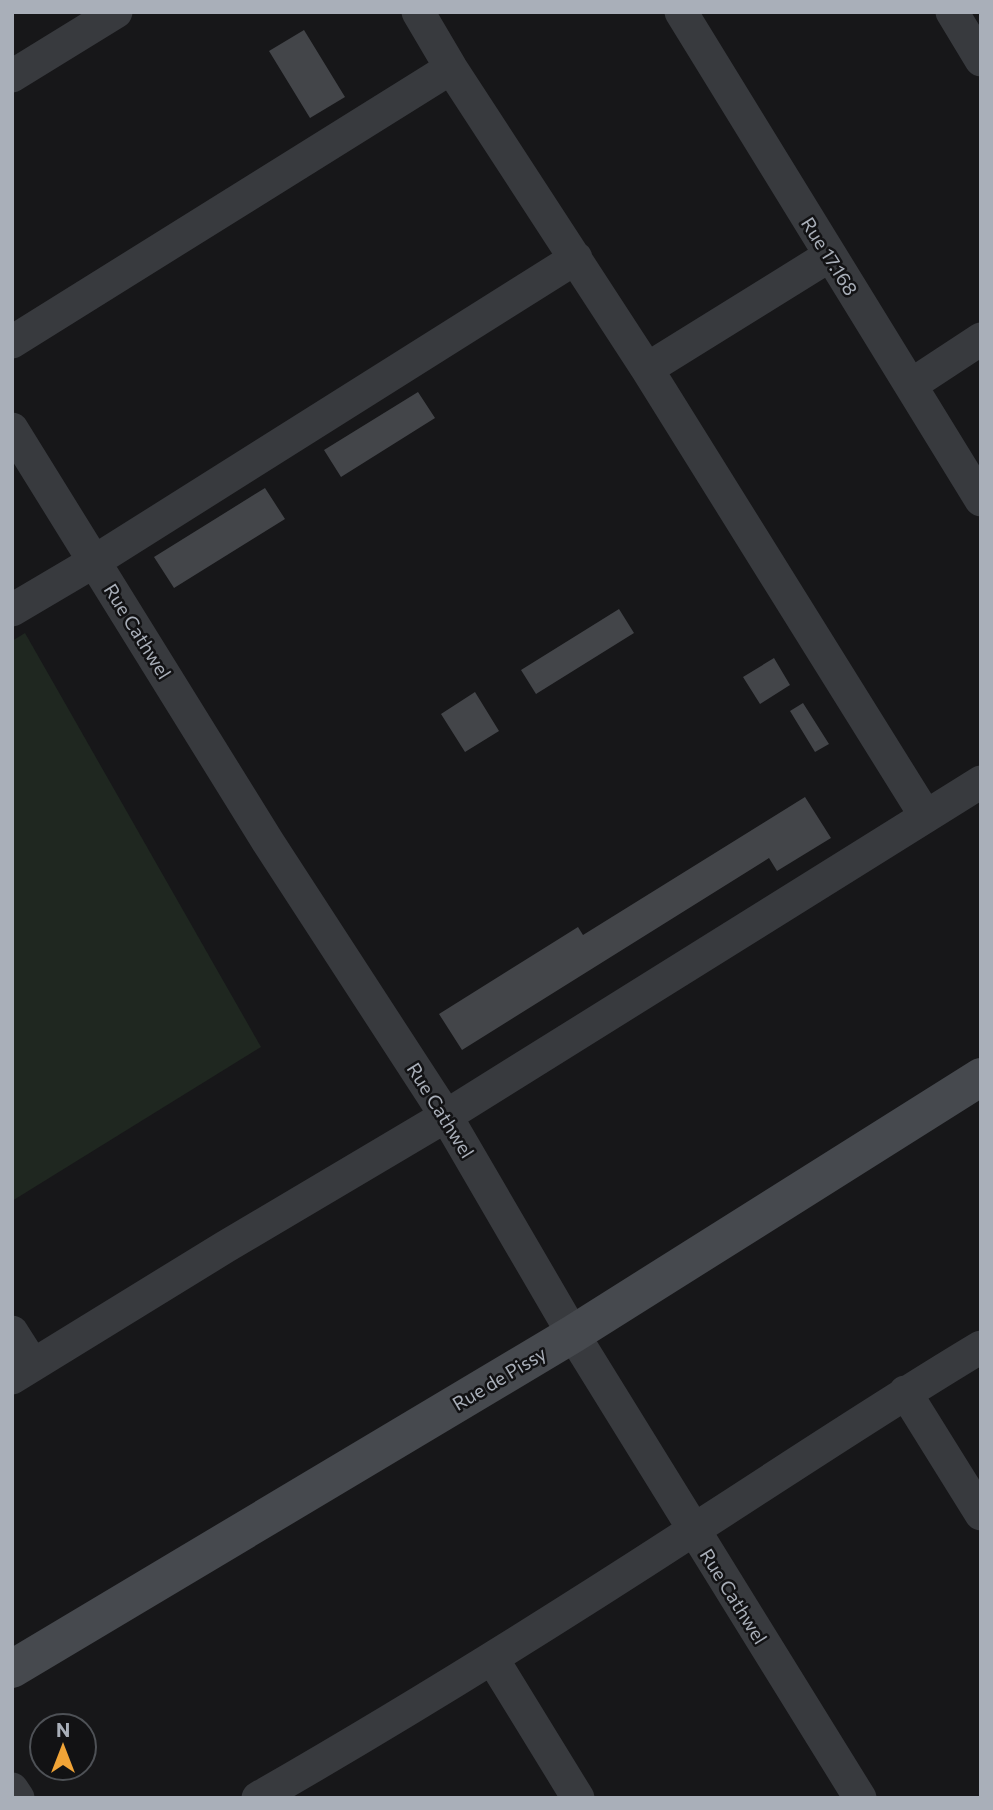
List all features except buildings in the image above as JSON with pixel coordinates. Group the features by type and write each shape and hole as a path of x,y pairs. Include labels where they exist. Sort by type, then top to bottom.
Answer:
{"street":[{"path":"12,76 116,12"},
{"path":"418,12 451,68 647,369 925,815"},
{"name":"Rue 17.168","path":"681,12 981,500"},
{"path":"952,12 981,60"},
{"path":"12,342 451,68"},
{"path":"647,369 830,256"},
{"path":"12,610 95,561 576,258"},
{"path":"911,385 981,339"},
{"name":"Rue Cathwel","path":"12,429 268,842 446,1116 573,1334 860,1798"},
{"path":"12,1332 22,1372 446,1116 981,782"},
{"name":"Rue de Pissy","path":"12,1669 573,1334 981,1077"},
{"path":"258,1798 303,1787 492,1658 905,1392 981,1347"},
{"path":"905,1392 981,1514"},
{"path":"492,1658 578,1798"},
{"path":"12,1789 18,1798"}],"shaded area":[{"path":"25,633 261,1047 12,1201 12,641"}]}
